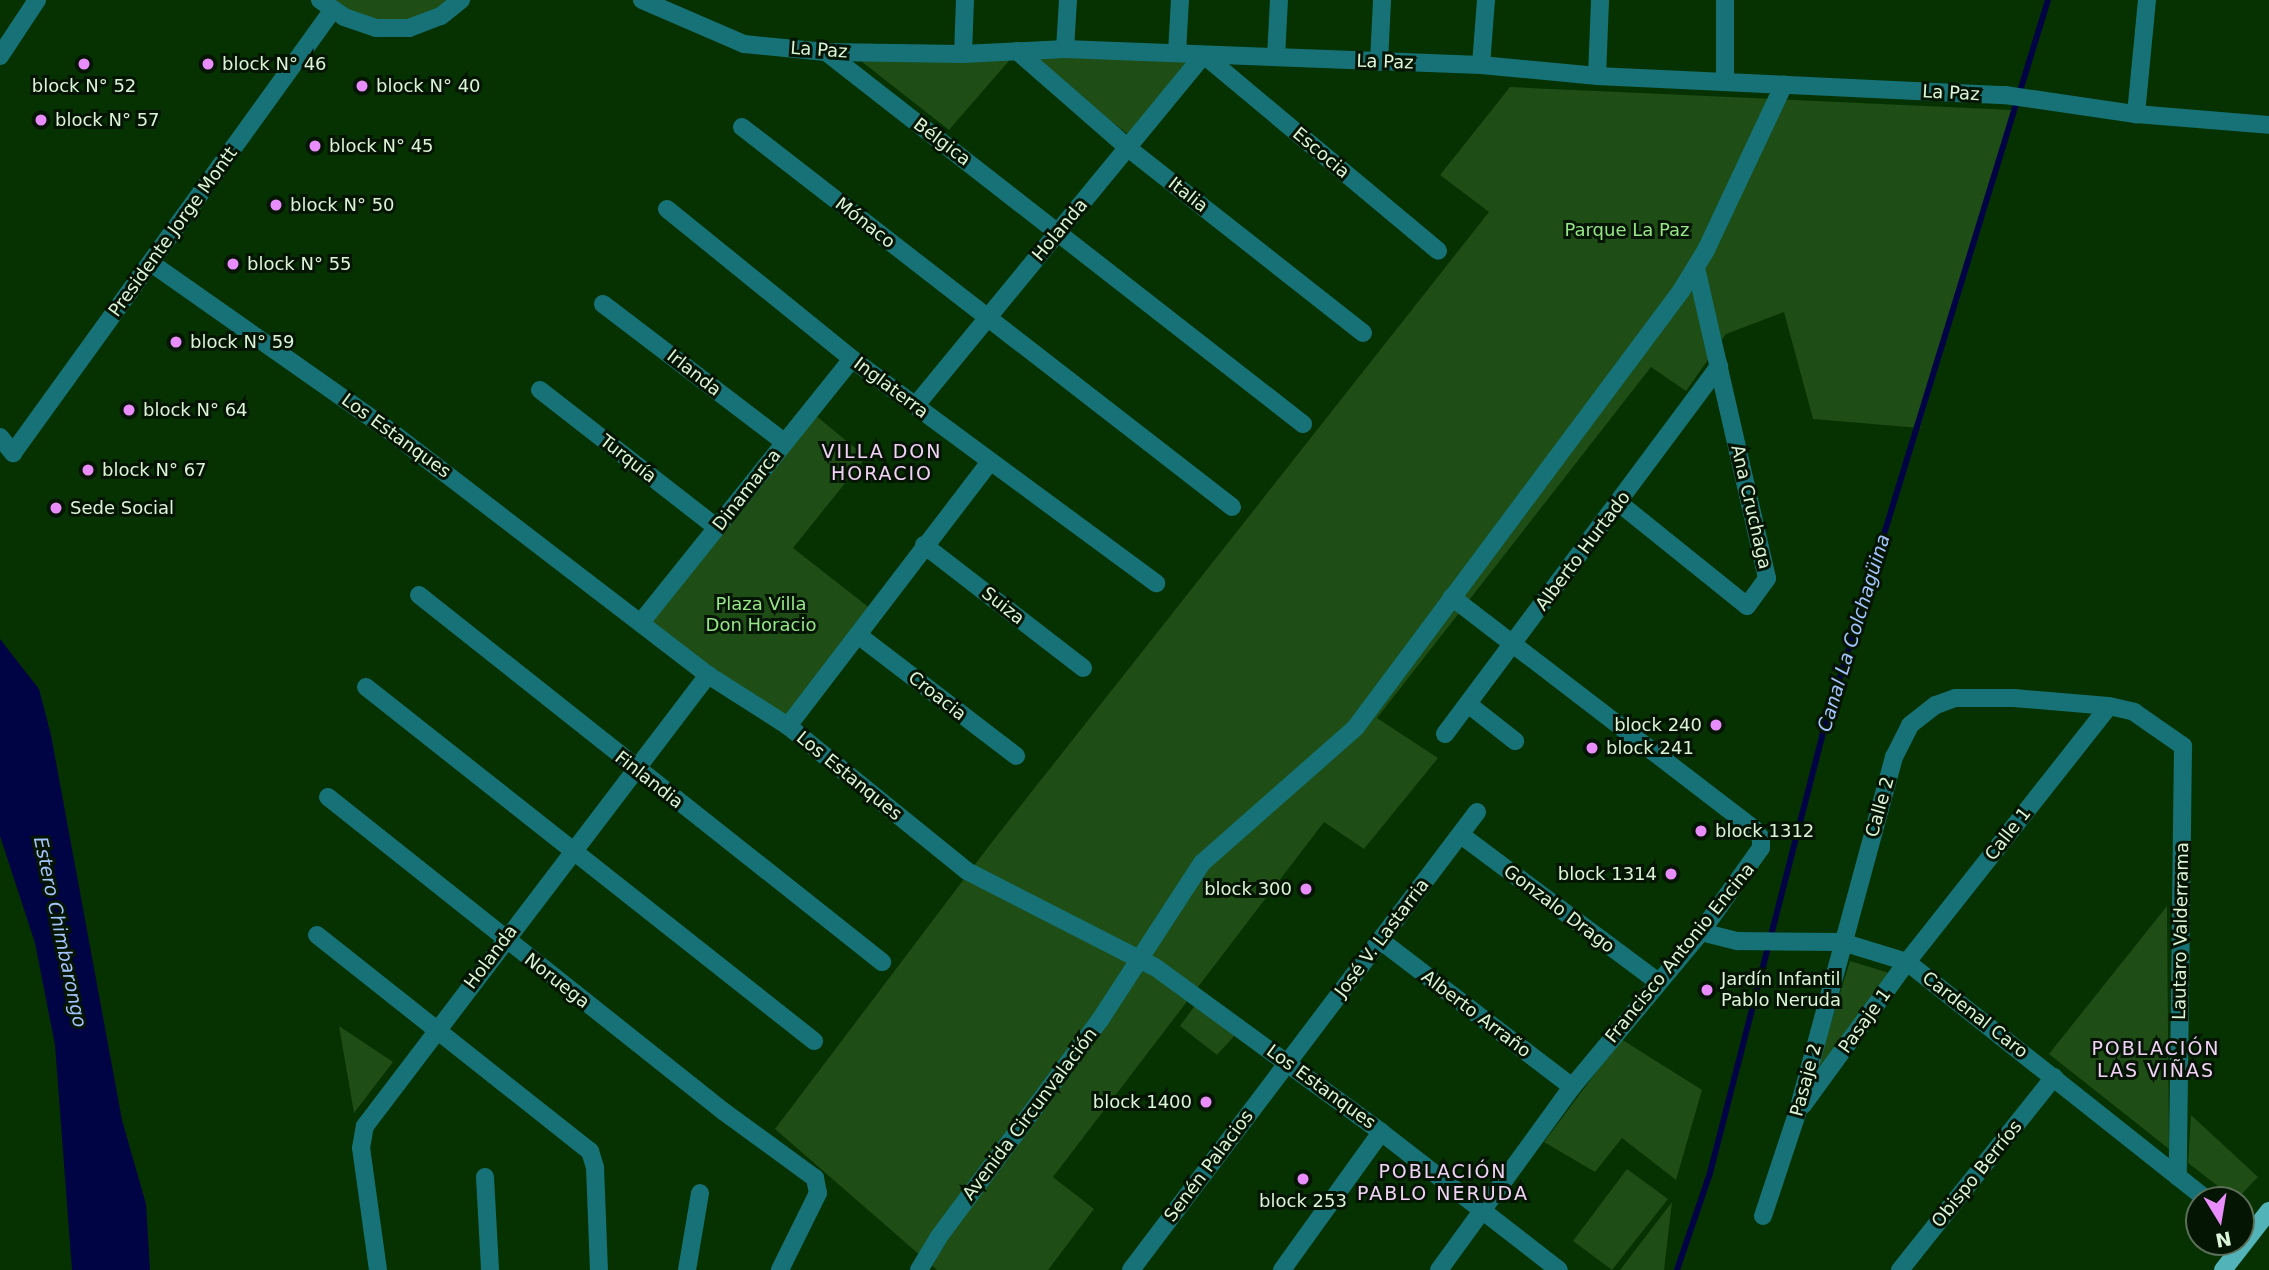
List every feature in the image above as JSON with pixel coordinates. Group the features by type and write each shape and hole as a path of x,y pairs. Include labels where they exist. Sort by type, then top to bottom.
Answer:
{"main road":[{"path":"2255,1223 2269,1211"}],"street":[{"path":"0,55 36,0"},
{"path":"326,5 376,28 409,28 441,16 461,0"},
{"name":"La Paz","path":"642,0 744,44 826,52 964,54 1065,49 1481,65 1597,76 2005,95 2136,114 2269,125"},
{"path":"964,54 965,0"},
{"path":"1065,49 1068,0"},
{"path":"1177,53 1180,0"},
{"path":"1276,57 1279,0"},
{"path":"1379,62 1382,0"},
{"path":"1481,65 1486,0"},
{"path":"1597,76 1600,0"},
{"path":"1725,82 1726,0"},
{"path":"2136,114 2147,0"},
{"name":"Presidente Jorge Montt","path":"0,437 13,453 150,263 326,5"},
{"name":"Italia","path":"1017,51 1128,148 1363,333"},
{"name":"Bélgica","path":"826,52 1059,231 1303,424"},
{"name":"Holanda","path":"916,405 1204,55"},
{"name":"Escocia","path":"1204,55 1438,251"},
{"name":"Avenida Circunvalación","path":"919,1270 938,1238 1100,1020 1202,863 1356,727 1696,267 1784,84"},
{"name":"Mónaco","path":"743,127 986,320 1232,508"},
{"name":"Inglaterra","path":"667,209 852,359 1156,583"},
{"name":"Los Estanques","path":"150,263 394,433 642,621 708,675 788,726 967,871 1140,958 1287,1062 1559,1270"},
{"path":"1696,267 1719,366"},
{"name":"Irlanda","path":"603,304 784,442"},
{"name":"Dinamarca","path":"642,621 852,359"},
{"name":"Ana Cruchaga","path":"1619,503 1747,606 1767,578 1719,366"},
{"name":"Alberto Hurtado","path":"1445,734 1719,366"},
{"name":"Turquía","path":"540,390 717,528"},
{"path":"788,726 990,462"},
{"name":"Suiza","path":"924,545 1083,667"},
{"name":"Finlandia","path":"419,595 638,772 883,962"},
{"name":"Francisco Antonio Encina","path":"1439,1270 1572,1087 1701,932 1755,862 1761,838 1452,597"},
{"name":"Croacia","path":"858,635 1016,756"},
{"name":"Holanda","path":"378,1270 362,1138 365,1126 504,939 638,772 708,675"},
{"path":"366,687 814,1041"},
{"name":"Calle 2","path":"1842,942 1898,748 1910,725 1936,705 1955,698 2014,698 2109,706"},
{"path":"1468,704 1515,741"},
{"name":"Lautaro Valderrama","path":"2109,706 2134,712 2183,746 2178,1177"},
{"name":"Calle 1","path":"1907,962 2109,706"},
{"name":"Noruega","path":"328,797 723,1111 815,1178 818,1193 780,1270"},
{"name":"José V. Lastarria","path":"1287,1062 1477,813"},
{"name":"Gonzalo Drago","path":"1461,835 1658,982"},
{"name":"Cardenal Caro","path":"1701,932 1738,941 1795,944 1842,942 1907,962 2189,1186"},
{"path":"317,935 590,1151 595,1167 599,1270"},
{"name":"Alberto Arraño","path":"1380,940 1572,1087"},
{"name":"Pasaje 2","path":"1763,1216 1797,1114 1842,942"},
{"name":"Pasaje 1","path":"1797,1114 1907,962"},
{"name":"Senén Palacios","path":"1131,1270 1287,1062"},
{"name":"Obispo Berríos","path":"1900,1270 2054,1077"},
{"path":"1282,1270 1381,1132"},
{"path":"485,1177 490,1270"},
{"path":"687,1270 701,1193"}],"green space":[{"path":"326,0 452,0 440,11 408,23 375,24"},
{"path":"852,54 1014,55 949,130"},
{"path":"1028,56 1193,59 1130,136"},
{"name":"Parque La Paz","path":"1510,87 2013,110 1920,428 1813,419 1784,312 1726,334 1686,391 1651,367 1377,718 1438,758 1364,849 1324,822 1053,1177 1094,1209 1048,1270 937,1270 775,1129 992,842 1489,212 1440,175"},
{"name":"Plaza Villa Don Horacio","path":"815,415 866,457 793,548 871,609 788,722 649,621"},
{"path":"2167,906 2169,1149 2049,1054"},
{"path":"1850,961 1889,973 1813,1081"},
{"path":"1196,1004 1237,1033 1217,1055 1180,1026"},
{"path":"339,1026 393,1062 354,1113"},
{"path":"1621,1039 1702,1090 1676,1180 1622,1138 1595,1172 1544,1142"},
{"path":"2191,1115 2258,1177 2249,1186 2218,1186 2188,1163"},
{"path":"1627,1169 1668,1199 1612,1270 1573,1241"},
{"path":"1672,1202 1664,1270 1620,1270"}],"water":[{"name":"Estero Chimbarongo","path":"0,639 39,689 51,735 122,1120 146,1204 150,1270 72,1270 55,1045 35,943 0,836"}],"waterway":[{"name":"Canal La Colchagüina","path":"1677,1270 1710,1173 1822,736 2048,0"}],"place":[{"name":"block N° 52","path":"84,64"},
{"name":"block N° 46","path":"208,64"},
{"name":"block N° 40","path":"362,86"},
{"name":"block N° 57","path":"41,120"},
{"name":"block N° 45","path":"315,146"},
{"name":"block N° 50","path":"276,205"},
{"name":"block N° 55","path":"233,264"},
{"name":"block N° 59","path":"176,342"},
{"name":"block N° 64","path":"129,410"},
{"name":"block N° 67","path":"88,470"},
{"name":"Sede Social","path":"56,508"},
{"name":"block 240","path":"1716,725"},
{"name":"block 241","path":"1592,748"},
{"name":"block 1312","path":"1701,831"},
{"name":"block 1314","path":"1671,874"},
{"name":"block 300","path":"1306,889"},
{"name":"Jardín Infantil Pablo Neruda","path":"1707,990"},
{"name":"block 1400","path":"1206,1102"},
{"name":"block 253","path":"1303,1179"}],"district":[{"name":"VILLA DON HORACIO","path":"882,463"},
{"name":"POBLACIÓN LAS VIÑAS","path":"2156,1060"},
{"name":"POBLACIÓN PABLO NERUDA","path":"1443,1183"}]}
